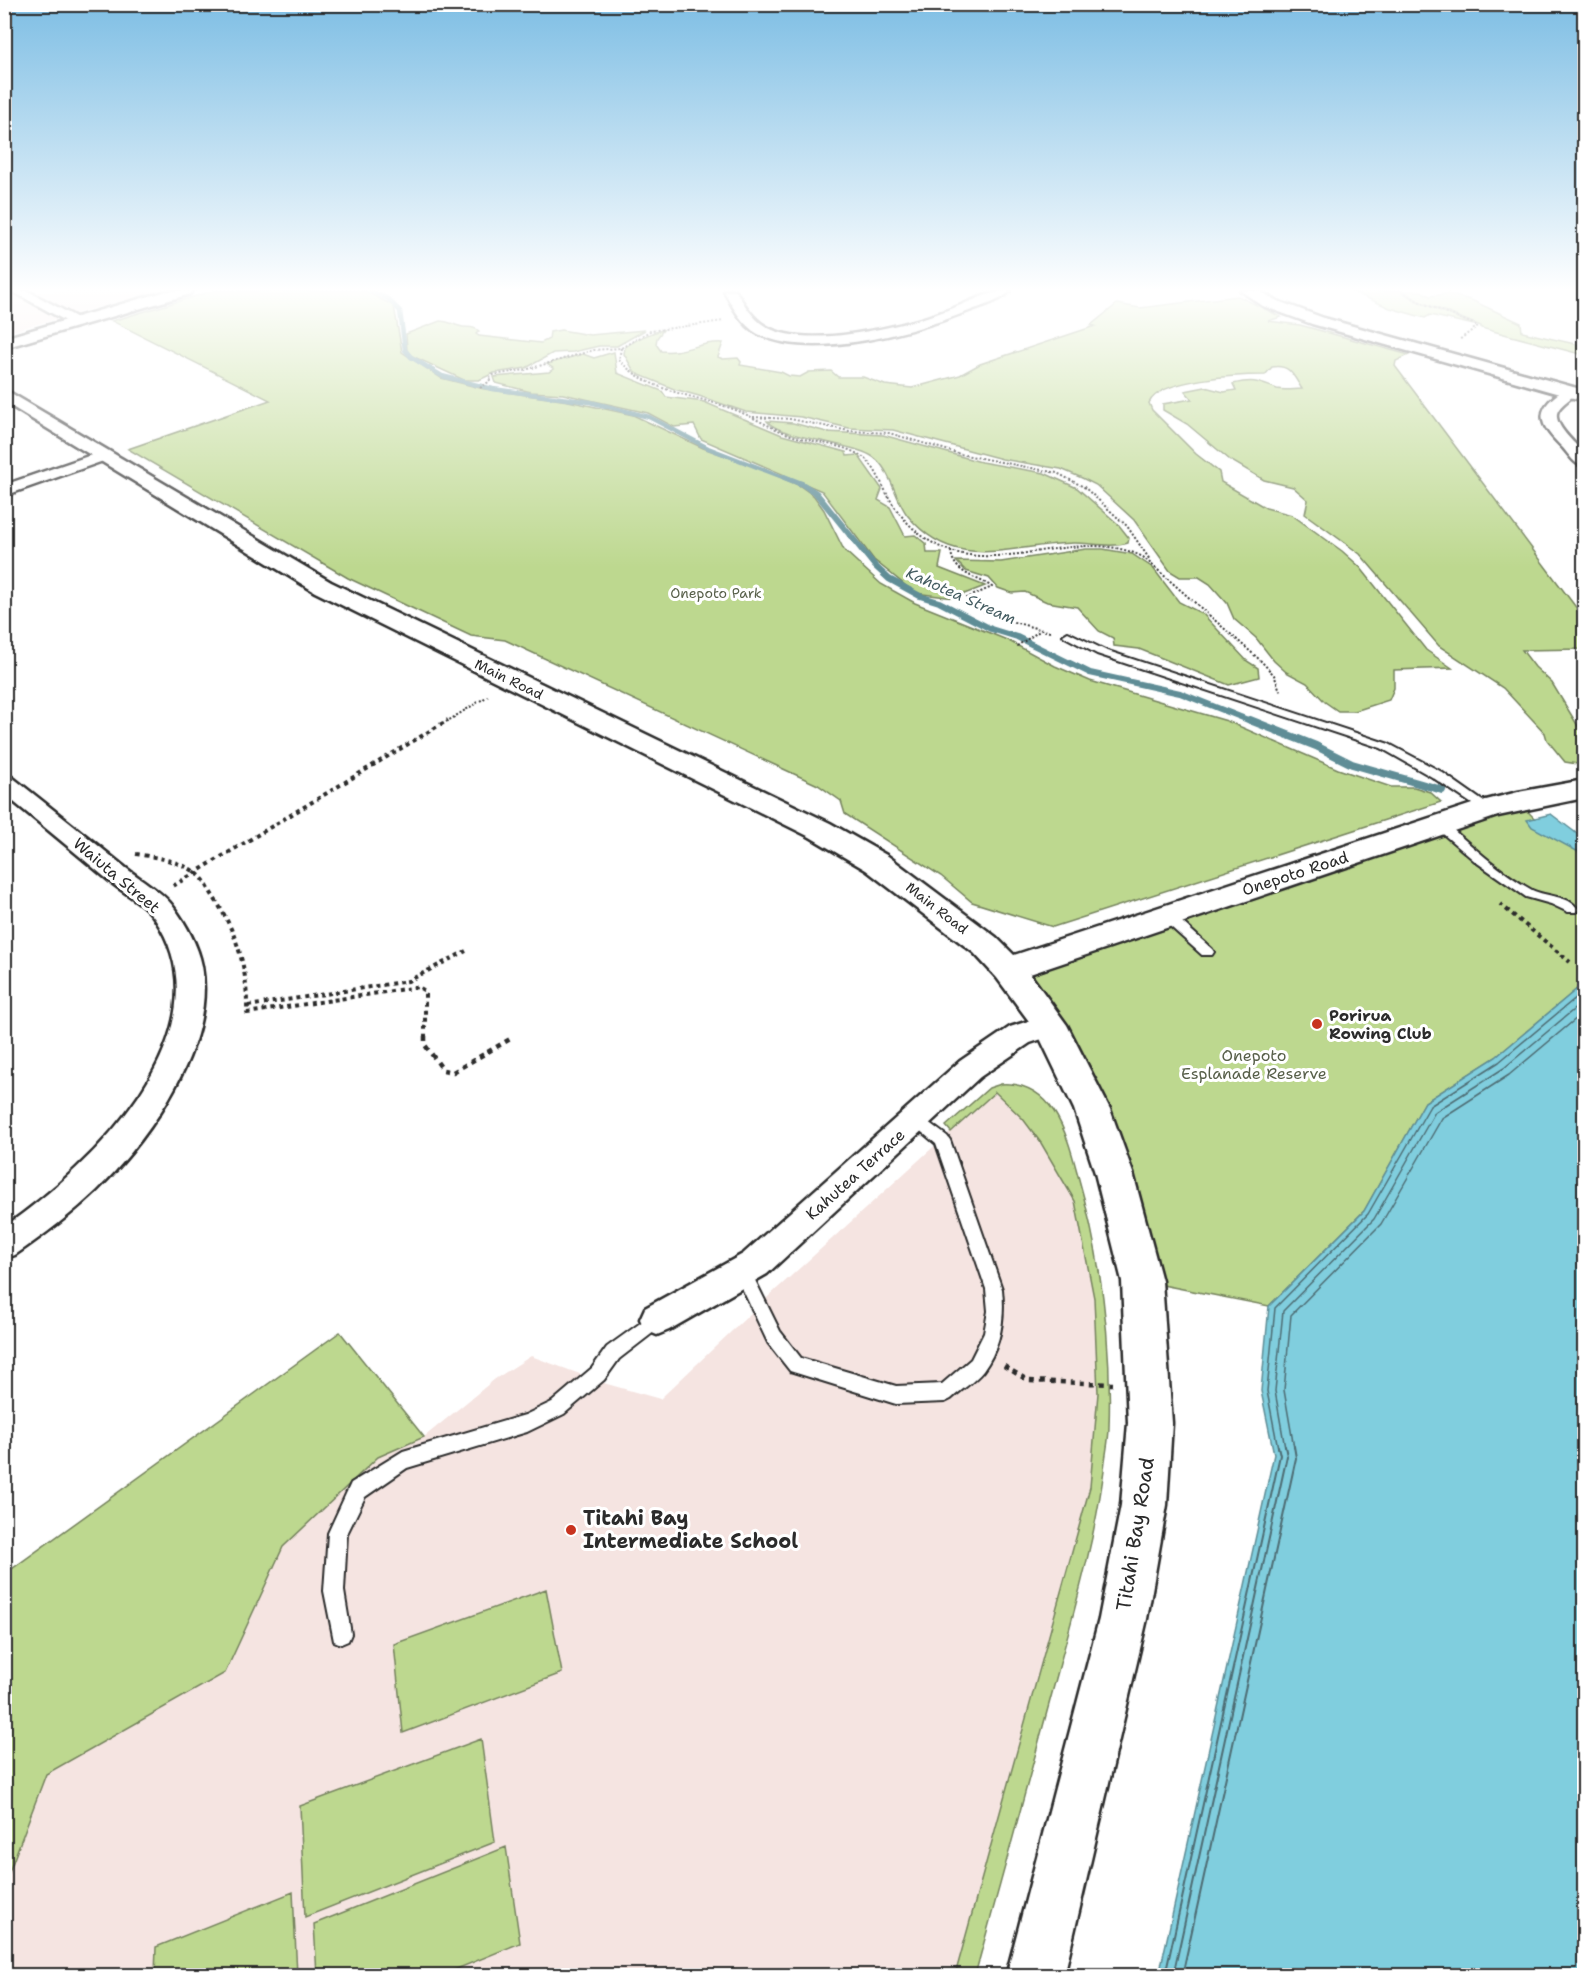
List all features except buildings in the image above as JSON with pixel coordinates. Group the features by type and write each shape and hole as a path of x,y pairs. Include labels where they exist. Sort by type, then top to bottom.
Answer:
{"main road":[{"path":"1540,383 1577,394"},
{"name":"Main Road","path":"4,394 323,587 820,830 877,863 928,900 985,945 1008,969"},
{"name":"Onepoto Road","path":"1008,969 1488,809 1584,789"},
{"name":"Titahi Bay Road","path":"1008,969 1050,1025 1092,1109 1114,1173 1142,1281 1150,1424 1144,1505 1122,1619 1035,1976"}],"street":[{"path":"1577,394 1551,408 1548,414 1554,429 1584,462"},
{"path":"4,491 104,456"},
{"name":"Waiuta Street","path":"4,782 162,910 178,934 184,952 190,991 186,1021 176,1055 156,1096 96,1170 62,1202 4,1245"},
{"name":"Kahutea Terrace","path":"657,1319 755,1264 970,1070 1020,1035 1050,1025"}],"lane":[{"path":"1068,635 1101,652 1385,746 1436,774 1488,809"},
{"path":"1440,825 1480,859 1530,894 1555,900 1572,909"},
{"path":"1167,916 1207,952"},
{"path":"742,1271 774,1337 796,1365 896,1395 945,1393 977,1365 993,1334 996,1311 994,1289 942,1140 915,1119"},
{"path":"341,1634 334,1591 338,1533 358,1490 403,1460 527,1423 558,1408 598,1374 613,1353 657,1319"}],"path":[{"path":"480,388 487,383"},
{"path":"654,383 673,392 728,407 788,434 859,454 880,478 896,508 917,532 937,546 951,551 985,556 1014,556 1084,546 1131,552 1150,560"},
{"path":"752,417 790,419 849,431 889,433 960,454 1057,473 1084,487 1127,526 1150,560 1168,578 1208,611 1275,675 1281,691 1278,711"},
{"path":"951,551 951,562 954,567 992,586 967,598 968,603 975,609 1041,630 1068,635"},
{"path":"1018,645 1041,630"},
{"path":"182,881 494,693"},
{"path":"127,857 145,855 201,877 225,913 239,941 249,985 247,1013 418,987 425,991 425,1045 443,1070 453,1072 512,1038"},
{"path":"1500,904 1570,962"},
{"path":"248,1006 408,981 466,951"},
{"path":"1029,1381 1110,1384"}],"shaded area":[{"name":"Titahi Bay Intermediate School","path":"994,1092 1023,1119 1041,1143 1075,1201 1094,1298 1098,1393 1090,1487 955,1975 5,1975 4,1574 340,1332 424,1437 495,1379 531,1356 607,1384 660,1399 769,1296"}],"green space":[{"name":"Onepoto Park","path":"237,383 462,383 484,389 568,401 633,415 703,448 760,468 800,486 814,496 824,510 844,550 881,584 915,603 1007,640 1055,666 1090,681 1227,721 1338,769 1391,787 1414,787 1430,792 1441,802 1053,927 972,902 941,876 845,814 841,801 818,785 505,640 471,636 348,578 128,449 270,400"},
{"path":"498,383 643,383 662,391 666,397 704,402 782,435 846,452 847,456 858,455 882,489 878,500 890,507 905,536 915,535 926,544 927,553 942,553 939,568 985,586 954,598 915,593 874,560 822,491 701,439 694,425 674,427 648,413 563,394 531,392"},
{"path":"660,383 881,383 912,388 929,383 1183,383 1156,395 1149,403 1152,410 1196,454 1219,472 1221,482 1266,508 1292,515 1342,551 1360,567 1426,650 1452,668 1394,670 1394,688 1389,700 1355,711 1338,711 1325,702 1307,683 1286,672 1274,661 1256,638 1234,619 1227,603 1210,584 1199,577 1180,577 1170,571 1134,520 1096,485 1082,478 1061,469 1002,459 893,430 849,428 801,417 746,412"},
{"path":"1262,383 1280,390 1302,389 1298,383 1408,383 1584,618 1584,649 1522,650 1535,667 1552,683 1584,736 1584,765 1565,762 1547,740 1545,733 1503,688 1439,646 1360,554 1305,514 1308,500 1293,487 1264,480 1230,460 1187,424 1163,410 1163,404 1192,399 1185,391 1205,387 1224,392 1236,390 1233,384"},
{"path":"767,421 793,423 827,432 883,435 981,462 1044,473 1077,488 1118,524 1129,538 1128,543 1108,545 1074,543 986,552 945,545 926,534 908,516 888,475 877,460 870,455 785,432"},
{"path":"1086,549 1103,549 1132,554 1153,568 1179,602 1203,614 1247,661 1258,668 1259,677 1229,685 1139,649 1114,646 1113,638 1099,631 1077,607 1047,602 1025,592 1012,593 998,588 989,578 966,571 956,561 1001,562"},
{"name":"Onepoto Esplanade Reserve","path":"1518,801 1534,818 1584,846 1584,983 1496,1057 1425,1102 1364,1211 1269,1306 1142,1281 1114,1173 1008,969"},
{"path":"1001,1084 1018,1085 1033,1091 1045,1100 1062,1125 1073,1156 1093,1235 1103,1298 1109,1362 1109,1432 1096,1521 1084,1571 975,1975 955,1975 1090,1487 1098,1393 1094,1298 1075,1201 1041,1143 1023,1119 995,1092 951,1132 946,1126 989,1088"},
{"path":"340,1332 424,1437 378,1457 283,1547 225,1673 46,1774 5,1883 5,1574"},
{"path":"546,1589 562,1673 403,1733 394,1644"},
{"path":"481,1739 495,1842 305,1917 300,1806"},
{"path":"506,1847 520,1943 442,1975 317,1975 314,1924"},
{"path":"293,1892 297,1975 155,1975 156,1947"}],"water":[{"path":"1551,814 1584,839 1584,855 1532,827 1527,820"},
{"path":"1584,983 1584,1975 1159,1975 1274,1454 1261,1391 1269,1306 1364,1211 1425,1102 1496,1057"}],"waterway":[{"name":"Kahotea Stream","path":"471,383 493,389 590,402 649,417 708,448 788,479"},
{"name":"Kahotea Stream","path":"784,477 816,493 875,566 889,579 920,596 939,602 991,629 1017,637 1090,673 1180,693 1253,722"},
{"name":"Kahotea Stream","path":"1250,720 1316,746 1352,764 1442,790"}],"place":[{"name":"Porirua Rowing Club","path":"1317,1024"},
{"name":"Titahi Bay Intermediate School","path":"571,1530"}]}
